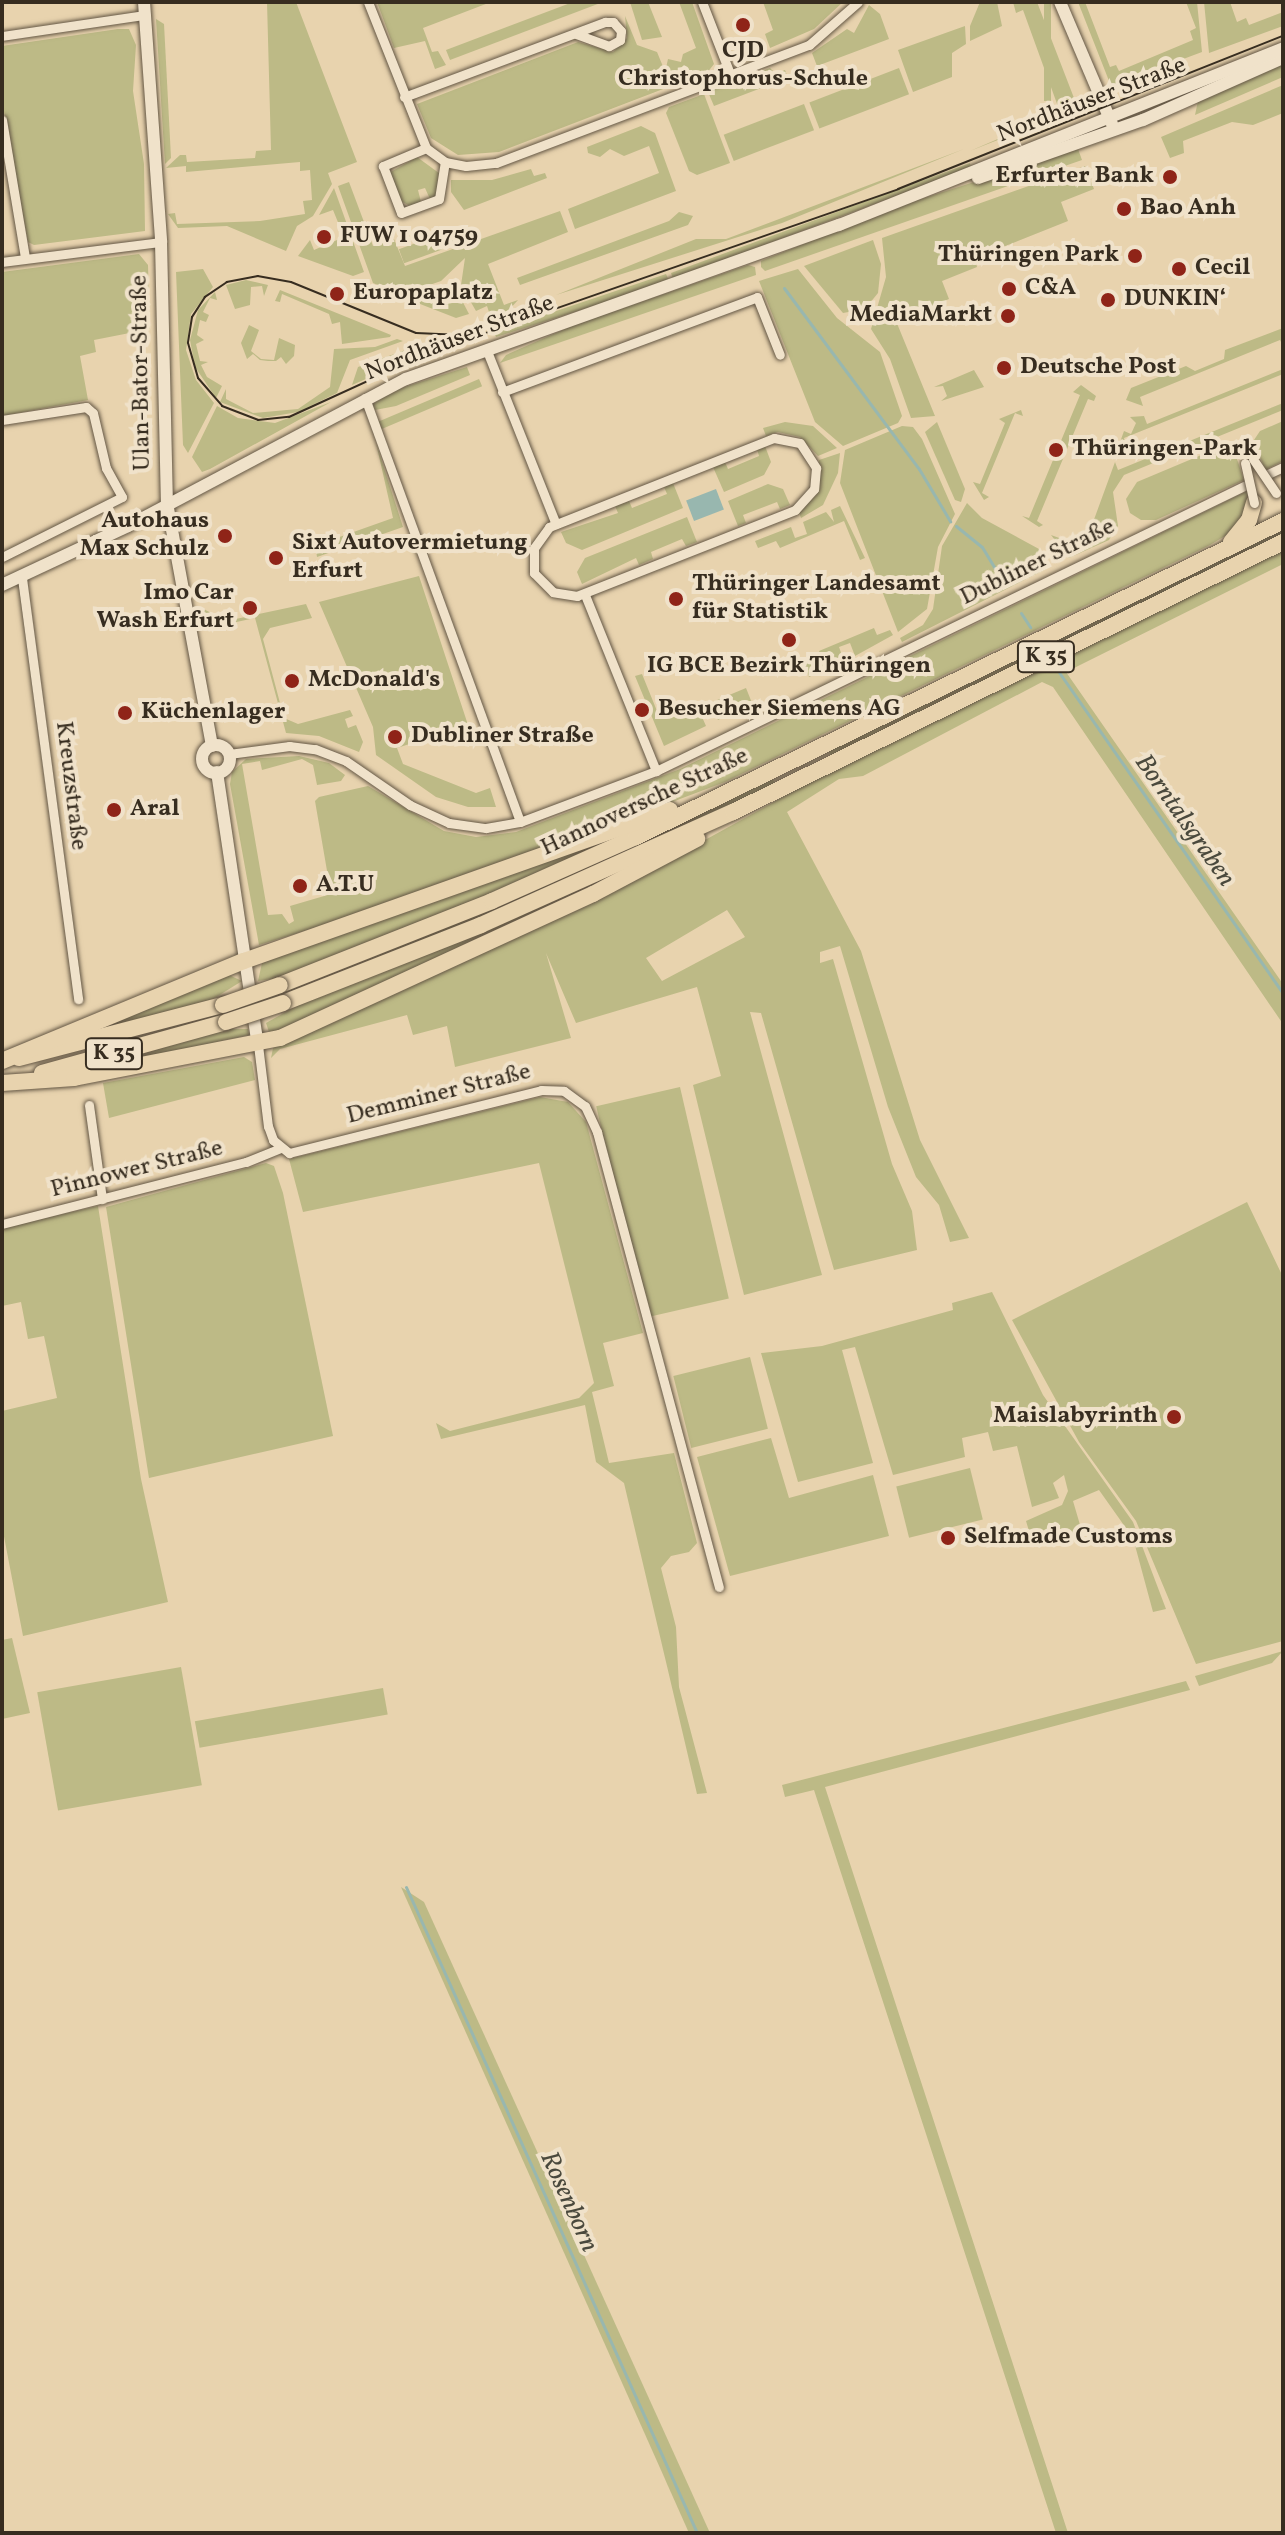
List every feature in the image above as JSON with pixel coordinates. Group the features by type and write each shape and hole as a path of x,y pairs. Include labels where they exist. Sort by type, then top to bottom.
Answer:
{"highway":[{"path":"1216,553 1247,524 1254,503"},
{"name":"Hannoversche Straße","path":"2,1061 223,1005 492,901 733,788 1283,521"},
{"name":"Hannoversche Straße","path":"2,1083 226,1022 283,1003 481,925 733,812 1283,542"},
{"path":"2,1061 36,1043 201,982 244,961 733,788"},
{"path":"2,1083 74,1078 258,1045 593,894 718,827 733,812"}],"main road":[{"path":"1060,2 1112,124"},
{"name":"Ulan-Bator-Straße","path":"144,8 161,242 167,503"},
{"name":"Nordhäuser Straße","path":"1112,124 1283,48"},
{"name":"Nordhäuser Straße","path":"2,585 22,578 365,398 1112,124 1283,58"},
{"path":"167,503 212,746 202,762 217,772 258,1045"},
{"path":"212,746 229,754 226,767 217,772"}],"street":[{"path":"368,2 426,148 445,162 496,163 809,45 858,2"},
{"path":"702,2 730,74"},
{"name":"Ulan-Bator-Straße","path":"2,36 144,8"},
{"path":"404,97 576,34"},
{"path":"2,120 25,257"},
{"path":"426,148 383,166 401,213 444,194 445,162"},
{"name":"Ulan-Bator-Straße","path":"2,262 161,242"},
{"path":"502,392 757,297 780,355"},
{"path":"487,351 556,524"},
{"path":"365,398 520,822"},
{"path":"2,420 86,407 93,413 106,468 122,497 2,557"},
{"path":"774,438 800,443 813,460 814,489 795,510 585,595 553,592 534,573 536,542 556,524 774,438"},
{"path":"1254,503 1249,461 1279,495"},
{"path":"1268,474 1283,467"},
{"name":"Dubliner Straße","path":"229,754 289,746 315,749 346,761 436,819 473,828 520,822 656,771 1246,485"},
{"name":"Kreuzstraße","path":"22,578 78,999"},
{"path":"585,595 656,771"},
{"path":"258,1045 268,1126 280,1148"},
{"name":"Demminer Straße","path":"280,1148 304,1151 541,1090 564,1091 585,1106 597,1132 719,1587"},
{"path":"89,1105 102,1199"},
{"name":"Pinnower Straße","path":"2,1224 246,1162 280,1148"}],"shaded area":[{"path":"267,2 296,2 357,162 328,173 332,184 313,216 297,226 286,251 227,226 178,228 168,214 175,213 177,224 260,221 305,214 303,201 312,200 310,170 300,171 300,162 186,172 186,166 166,168 180,155 186,155 187,162 255,158 256,151 271,150"},
{"path":"377,2 491,2 423,28 432,52 438,51 446,65 435,69 425,41 394,48"},
{"path":"573,2 603,2 450,60 446,50"},
{"path":"630,2 648,2 662,37 642,40"},
{"path":"679,2 692,2 714,64 707,73 680,83 666,68 668,59 681,62 683,54 696,48"},
{"path":"763,2 843,2 814,29 770,48 765,34 773,30"},
{"path":"980,2 997,2 1002,26 970,41 970,26"},
{"path":"1013,2 1037,2 1074,98 1071,111 970,151 1060,112 1023,10 1016,13"},
{"path":"1044,2 1051,2 1051,101 1044,101"},
{"path":"1078,2 1085,2 1110,67 1116,65 1119,71 1193,40 1190,31 1196,28 1186,2 1197,2 1202,52 1111,86"},
{"path":"1204,2 1230,2 1237,22 1246,18 1249,25 1283,12 1283,26 1209,53"},
{"path":"869,5 880,14 889,39 817,66 812,53 847,29 854,33"},
{"path":"625,16 637,45 657,52 671,86 499,152 458,155 431,138 417,104 578,42 613,52 627,38"},
{"path":"156,19 164,24 171,158 165,164"},
{"path":"965,26 966,44 952,53 952,77 913,92 898,50"},
{"path":"129,29 136,45 133,91 144,164 145,231 34,245 28,242 2,101 2,46"},
{"path":"1283,61 1283,77 1195,115 1198,101"},
{"path":"770,68 776,74 785,70 788,78 714,106 708,92"},
{"path":"899,68 909,94 819,129 809,102"},
{"path":"1283,85 1283,113 1253,125 1232,122 1183,141 1184,153 1170,158 1161,137"},
{"path":"704,94 730,163 697,175 689,171 666,113 669,107"},
{"path":"804,104 814,130 734,161 724,135"},
{"path":"641,126 655,133 676,191 575,229 568,209 659,173 649,146 624,156 610,149 600,157 588,153 587,147"},
{"path":"964,149 782,223 556,295 696,239 726,239"},
{"path":"1078,149 1082,160 765,271 761,267 761,261 899,206"},
{"path":"417,157 443,176 437,196 430,199 425,188 418,190 421,202 410,206 399,200 389,173"},
{"path":"970,163 971,168 673,279 671,273"},
{"path":"1085,166 1094,189 1061,202 1068,221 975,258 977,267 942,281 949,299 896,321 935,416 911,418 890,359 871,329 886,277 882,238"},
{"path":"531,169 534,176 545,173 547,178 464,210 451,192 451,180 492,180"},
{"path":"349,182 373,246 394,239 405,266 560,211 568,232 488,264 504,305 518,300 507,312 491,318 487,306 476,311 461,285 465,258 441,281 401,295 373,283 338,186"},
{"path":"334,188 364,272 353,276 298,256 310,240 314,250 344,237 333,210 319,215"},
{"path":"679,212 693,216 688,225 520,285 517,278 669,221"},
{"path":"460,227 465,241 404,263 399,249"},
{"path":"873,240 881,264 878,293 865,309 843,313 804,266"},
{"path":"139,254 148,265 150,329 94,340 96,352 80,356 88,400 2,416 2,272"},
{"path":"748,265 755,267 756,275 500,363 506,355 574,325"},
{"path":"203,269 213,287 191,314 186,350 196,380 214,403 188,453 183,445 176,272"},
{"path":"798,269 837,318 880,352 902,416 898,423 843,446 815,422 759,281"},
{"path":"666,274 669,281 496,337 494,332"},
{"path":"246,280 268,285 264,296 262,286 251,287 250,305 235,309 226,285"},
{"path":"455,287 469,314 456,318 415,302"},
{"path":"280,290 391,335 342,344 340,322 332,324 329,314 282,294 280,302 275,301"},
{"path":"215,292 217,300 210,298 203,312 209,315 206,322 200,320 197,335 204,340 196,344 200,361 208,362 201,365 207,377 222,386 216,398 195,367 190,340 198,310"},
{"path":"249,325 259,330 251,351 261,359 274,360 279,338 295,345 294,356 286,364 281,357 276,361 268,361 260,360 253,354 247,359 241,343"},
{"path":"1283,328 1283,346 1280,340 1140,397 1143,406 1126,400 1131,388 1186,366 1195,371 1224,359 1225,350"},
{"path":"397,339 403,341 350,360 337,393 298,412 263,418 220,402 226,389 226,399 253,413 298,409 330,387 334,349 375,347"},
{"path":"446,342 352,385 358,367 422,344"},
{"path":"467,367 470,375 396,406 375,410 373,404 395,390"},
{"path":"1283,369 1283,374 1124,438 1126,446 1119,445 1124,431 1131,434 1136,423 1130,417 1144,416 1147,424"},
{"path":"974,370 984,387 941,401 947,396 943,386 934,387"},
{"path":"479,379 482,386 382,429 379,422"},
{"path":"1081,385 1096,396 1094,401 1088,399 1037,521 1043,525 1039,527 1022,516 1029,518 1080,395 1073,392"},
{"path":"331,402 210,469 202,472 192,457 217,406 238,418 275,423"},
{"path":"1283,403 1283,410 1124,475 1113,492 1118,526 1109,540 1069,558 1051,535 1084,547 1115,462 1118,470"},
{"path":"1021,410 1023,416 1015,413 982,493 989,497 984,500 973,482 980,484 1005,423 999,419"},
{"path":"1283,421 1283,461 1265,470 1254,440 1260,431"},
{"path":"785,422 813,426 837,448 818,456 800,437 778,432 766,436 763,428"},
{"path":"937,422 965,489 961,502 955,500 925,432"},
{"path":"902,426 913,427 922,439 955,514 938,547 927,609 898,632 840,483 845,450"},
{"path":"376,443 403,527 317,557 316,550 331,544 331,540 393,518"},
{"path":"765,446 771,462 764,475 724,492 713,467 725,462 728,469 759,456 757,449"},
{"path":"1218,448 1236,456 1244,480 1156,520 1141,520 1130,513 1126,499 1137,482"},
{"path":"840,453 838,473 823,505 801,518 799,512 818,493 819,460"},
{"path":"673,483 683,508 582,550 566,543 561,532 618,513 615,506 629,501 632,508 667,494 664,487"},
{"path":"768,484 783,489 790,505 780,509 777,502 743,515 746,523 738,526 728,501"},
{"path":"1247,491 1249,508 1230,533 1210,545 725,782 447,887 259,945 230,784 232,772 246,759 299,756 329,763 345,775 341,781 317,785 313,765 302,759 262,770 260,761 242,764 268,915 282,914 289,924 294,921 290,906 331,894 315,801 319,797 368,786 444,831 476,837 516,832 680,769"},
{"path":"967,503 982,518 1039,549 1047,558 1046,569 902,642 900,638 923,625 933,609 942,546"},
{"path":"840,506 865,558 860,560 844,521 780,548 776,541 758,548 755,541 791,527 795,538 807,534 803,522 826,512 834,522 831,510"},
{"path":"687,517 697,542 686,546 682,539 651,552 653,559 639,565 636,558 582,584 577,572 585,558"},
{"path":"1283,529 1283,534 832,757 829,751"},
{"path":"1283,548 1283,564 1066,672 1283,984 1283,1024 1053,687 1042,682 863,776 839,779 787,812 861,951 920,1140 969,1238 950,1242 939,1205 916,1177 888,1107 840,946 820,952 820,963 833,959 892,1164 912,1211 917,1250 834,1270 761,1013 750,1012 822,1275 744,1295 693,1085 721,1076 697,987 576,1023 546,953 571,1038 455,1067 447,1026 413,1035 407,1015 280,1049 271,1058 273,1048 282,1042 616,889 823,775","holes":["727,910 745,937 662,981 646,958"]},
{"path":"419,576 468,725 397,748 403,764 476,793 490,788 496,807 468,807 436,797 376,755 373,727 319,602"},
{"path":"306,604 312,618 270,628 263,639 284,718 298,724 350,710 353,716 345,719 348,728 356,725 363,742 359,752 319,736 286,733 255,618 204,629 200,607 226,621"},
{"path":"874,628 877,635 890,630 893,635 855,656 850,643 839,647 844,661 809,677 804,664 821,657 819,651"},
{"path":"642,674 659,716 695,701 706,726 664,746 635,676"},
{"path":"746,688 752,703 718,720 710,703"},
{"path":"772,779 776,784 626,854 398,952 395,947"},
{"path":"660,818 451,912 280,978 258,981 262,963"},
{"path":"642,860 275,1034 269,1032 266,1023 307,1000"},
{"path":"229,975 242,981 210,1001 53,1045"},
{"path":"218,1029 248,1029 249,1035 48,1079"},
{"path":"244,1057 252,1062 255,1080 109,1118 103,1083"},
{"path":"680,1087 729,1298 645,1318 596,1106"},
{"path":"540,1097 568,1102 586,1122 643,1333 603,1343 614,1386 592,1392 609,1463 674,1453 697,1543 689,1552 671,1556 661,1568 676,1627 679,1687 707,1793 697,1794 624,1483 596,1462 585,1405 441,1439 436,1423 450,1431 579,1398 594,1383 539,1163 303,1212 289,1159"},
{"path":"266,1163 274,1166 283,1193 333,1436 149,1478 106,1207"},
{"name":"Maislabyrinth","path":"1247,1202 1283,1277 1283,1641 1196,1664 1136,1521 1079,1442 1012,1320"},
{"path":"98,1206 141,1479 168,1602 23,1636 2,1526 2,1411 57,1398 44,1336 28,1339 21,1302 2,1306 2,1228"},
{"path":"992,1292 1043,1395 1133,1522 1166,1609 1153,1612 1133,1538 1099,1490 1073,1501 1083,1535 1039,1545 1032,1541 1026,1521 1062,1505 1068,1491 1064,1475 1053,1483 1059,1498 1032,1507 1017,1446 993,1451 988,1432 962,1438 965,1457 893,1475 855,1347 842,1350 873,1463 798,1482 761,1353 822,1346 953,1310 952,1303"},
{"path":"750,1357 768,1429 691,1448 673,1376"},
{"path":"771,1438 789,1498 873,1475 889,1536 730,1576 697,1457"},
{"path":"970,1468 983,1519 909,1538 896,1486"},
{"path":"12,1638 30,1713 2,1719 2,1640"},
{"path":"1283,1651 1272,1663 1199,1686 1195,1676"},
{"path":"181,1667 202,1785 58,1811 37,1692"},
{"path":"1186,1681 1190,1690 825,1787 1068,2533 1056,2533 814,1790 785,1797 782,1785"},
{"path":"383,1688 388,1715 200,1748 195,1721"},
{"path":"401,1887 424,1902 710,2533 689,2533"}],"water":[{"path":"716,489 724,510 694,521 686,500"}],"waterway":[{"name":"Borntalsgraben","path":"784,288 919,469 950,521"},
{"name":"Borntalsgraben","path":"956,526 982,547 1005,585"},
{"name":"Borntalsgraben","path":"1021,613 1030,627"},
{"name":"Borntalsgraben","path":"1056,668 1283,994"},
{"name":"Rosenborn","path":"406,1887 697,2533"}],"tram line":[{"path":"462,335 416,333 291,282 258,276 227,282 205,297 192,317 188,343 198,378 222,406 258,420 289,417 431,352 898,189 1283,36"}],"place":[{"name":"CJD Christophorus-Schule","path":"743,25"},
{"name":"Erfurter Bank","path":"1170,177"},
{"name":"Bao Anh","path":"1124,209"},
{"name":"FUW 1 04759","path":"324,237"},
{"name":"Thüringen Park","path":"1135,256"},
{"name":"Cecil","path":"1179,269"},
{"name":"C&A","path":"1009,289"},
{"name":"Europaplatz","path":"337,294"},
{"name":"DUNKIN‘","path":"1108,300"},
{"name":"MediaMarkt","path":"1008,316"},
{"name":"Deutsche Post","path":"1004,368"},
{"name":"Thüringen-Park","path":"1056,450"},
{"name":"Autohaus Max Schulz","path":"225,536"},
{"name":"Sixt Autovermietung Erfurt","path":"276,558"},
{"name":"Thüringer Landesamt für Statistik","path":"676,599"},
{"name":"Imo Car Wash Erfurt","path":"250,608"},
{"name":"IG BCE Bezirk Thüringen","path":"789,640"},
{"name":"McDonald's","path":"292,681"},
{"name":"Besucher Siemens AG","path":"642,710"},
{"name":"Küchenlager","path":"125,713"},
{"name":"Dubliner Straße","path":"395,737"},
{"name":"Aral","path":"114,810"},
{"name":"A.T.U","path":"300,886"},
{"name":"Maislabyrinth","path":"1174,1417"},
{"name":"Selfmade Customs","path":"948,1538"}]}
